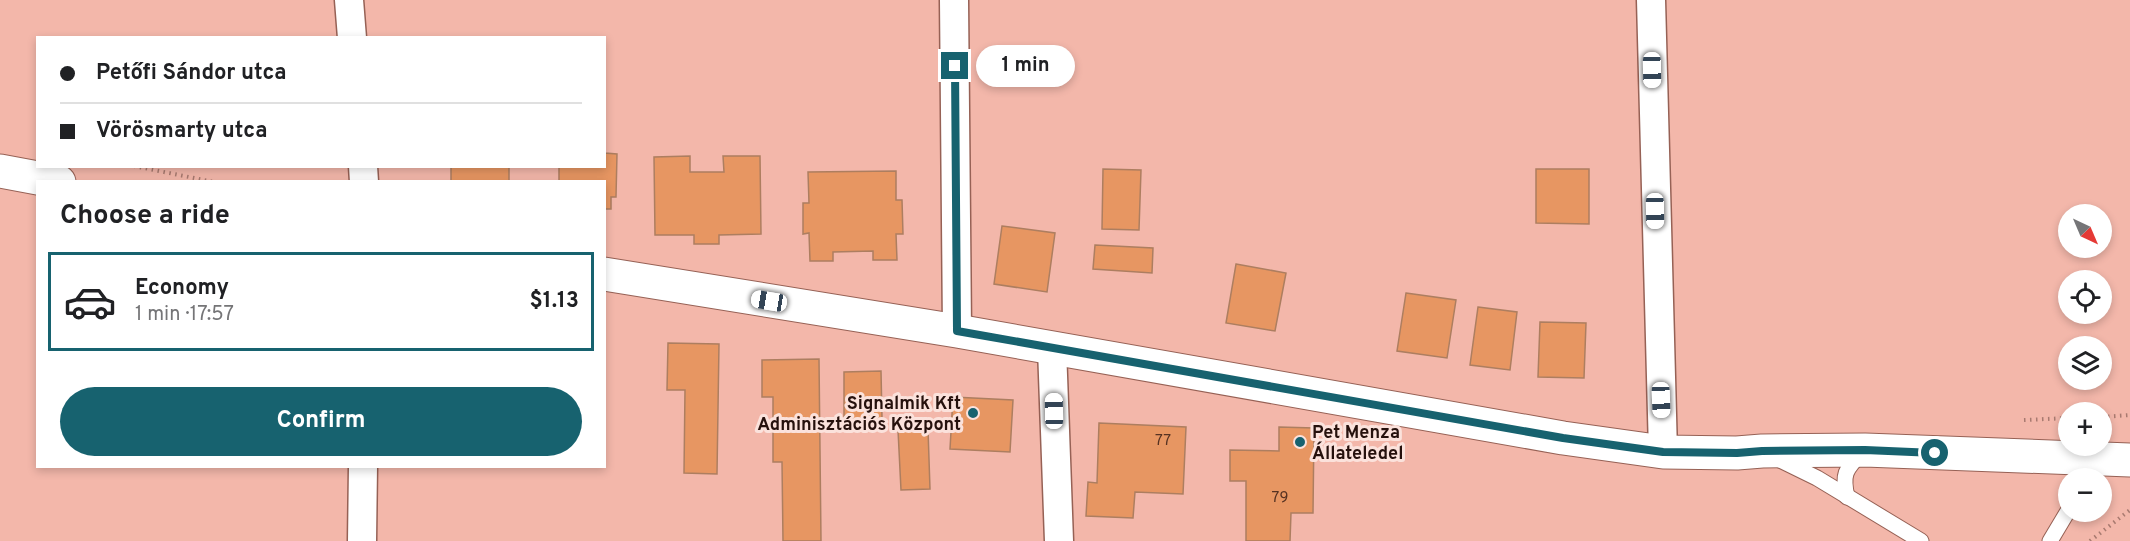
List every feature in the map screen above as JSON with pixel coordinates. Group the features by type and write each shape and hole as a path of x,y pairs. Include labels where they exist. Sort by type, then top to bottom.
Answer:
{"street":[{"path":"349,0 352,36"},
{"path":"954,0 957,331"},
{"path":"1651,0 1656,258 1663,452"},
{"path":"0,171 48,180"},
{"path":"606,274 957,331 1563,438 1663,452 1865,450 2076,464 2130,460"},
{"path":"1052,348 1059,541"},
{"path":"362,541 363,468"}],"lane":[{"path":"1847,497 1843,479 1850,464 1865,450"},
{"path":"1762,451 1817,478 1921,541"},
{"path":"2050,541 2061,522"}],"path":[{"path":"144,168 204,180"},
{"path":"2112,416 2130,415"},
{"path":"2023,420 2058,418"},
{"path":"2090,541 2130,510"}],"building":[{"path":"606,153 617,154 616,197 611,197 611,209 606,209 606,180 559,180 559,168 606,168"},
{"path":"690,156 690,172 724,172 723,156 760,156 761,234 719,235 719,244 694,244 694,235 655,235 654,157"},
{"path":"451,168 509,168 509,180 451,180"},
{"path":"1103,169 1141,170 1139,230 1102,229"},
{"path":"1536,169 1589,169 1589,224 1536,223"},
{"path":"896,171 896,200 902,200 903,234 896,234 897,260 873,260 873,251 833,252 833,261 810,261 809,233 803,234 803,203 809,203 808,172"},
{"path":"1002,226 1055,233 1047,292 994,284"},
{"path":"1095,245 1153,248 1152,273 1093,269"},
{"path":"1236,264 1286,273 1275,331 1226,323"},
{"path":"1406,293 1456,300 1447,358 1397,351"},
{"path":"1478,307 1517,312 1510,370 1470,365"},
{"path":"1540,322 1586,323 1584,378 1538,377"},
{"path":"668,343 719,344 717,474 684,473 685,390 667,390"},
{"path":"819,359 821,541 783,541 782,462 773,462 773,397 762,397 762,360"},
{"path":"881,371 882,418 844,419 844,372"},
{"path":"953,397 1013,400 1010,452 950,449"},
{"path":"1099,423 1186,427 1183,494 1135,492 1133,518 1086,516 1088,482 1097,483"},
{"path":"1279,427 1314,428 1313,513 1291,513 1290,541 1246,541 1246,481 1230,481 1230,450 1279,451"},
{"path":"928,429 930,489 901,490 898,430"}],"place":[{"name":"Signalmik Kft Adminisztációs Központ","path":"973,413"},
{"name":"Pet Menza Állateledel","path":"1300,442"}],"route":[{"path":"955,66 957,331 1563,438 1663,452 1865,450 1935,453"}]}
